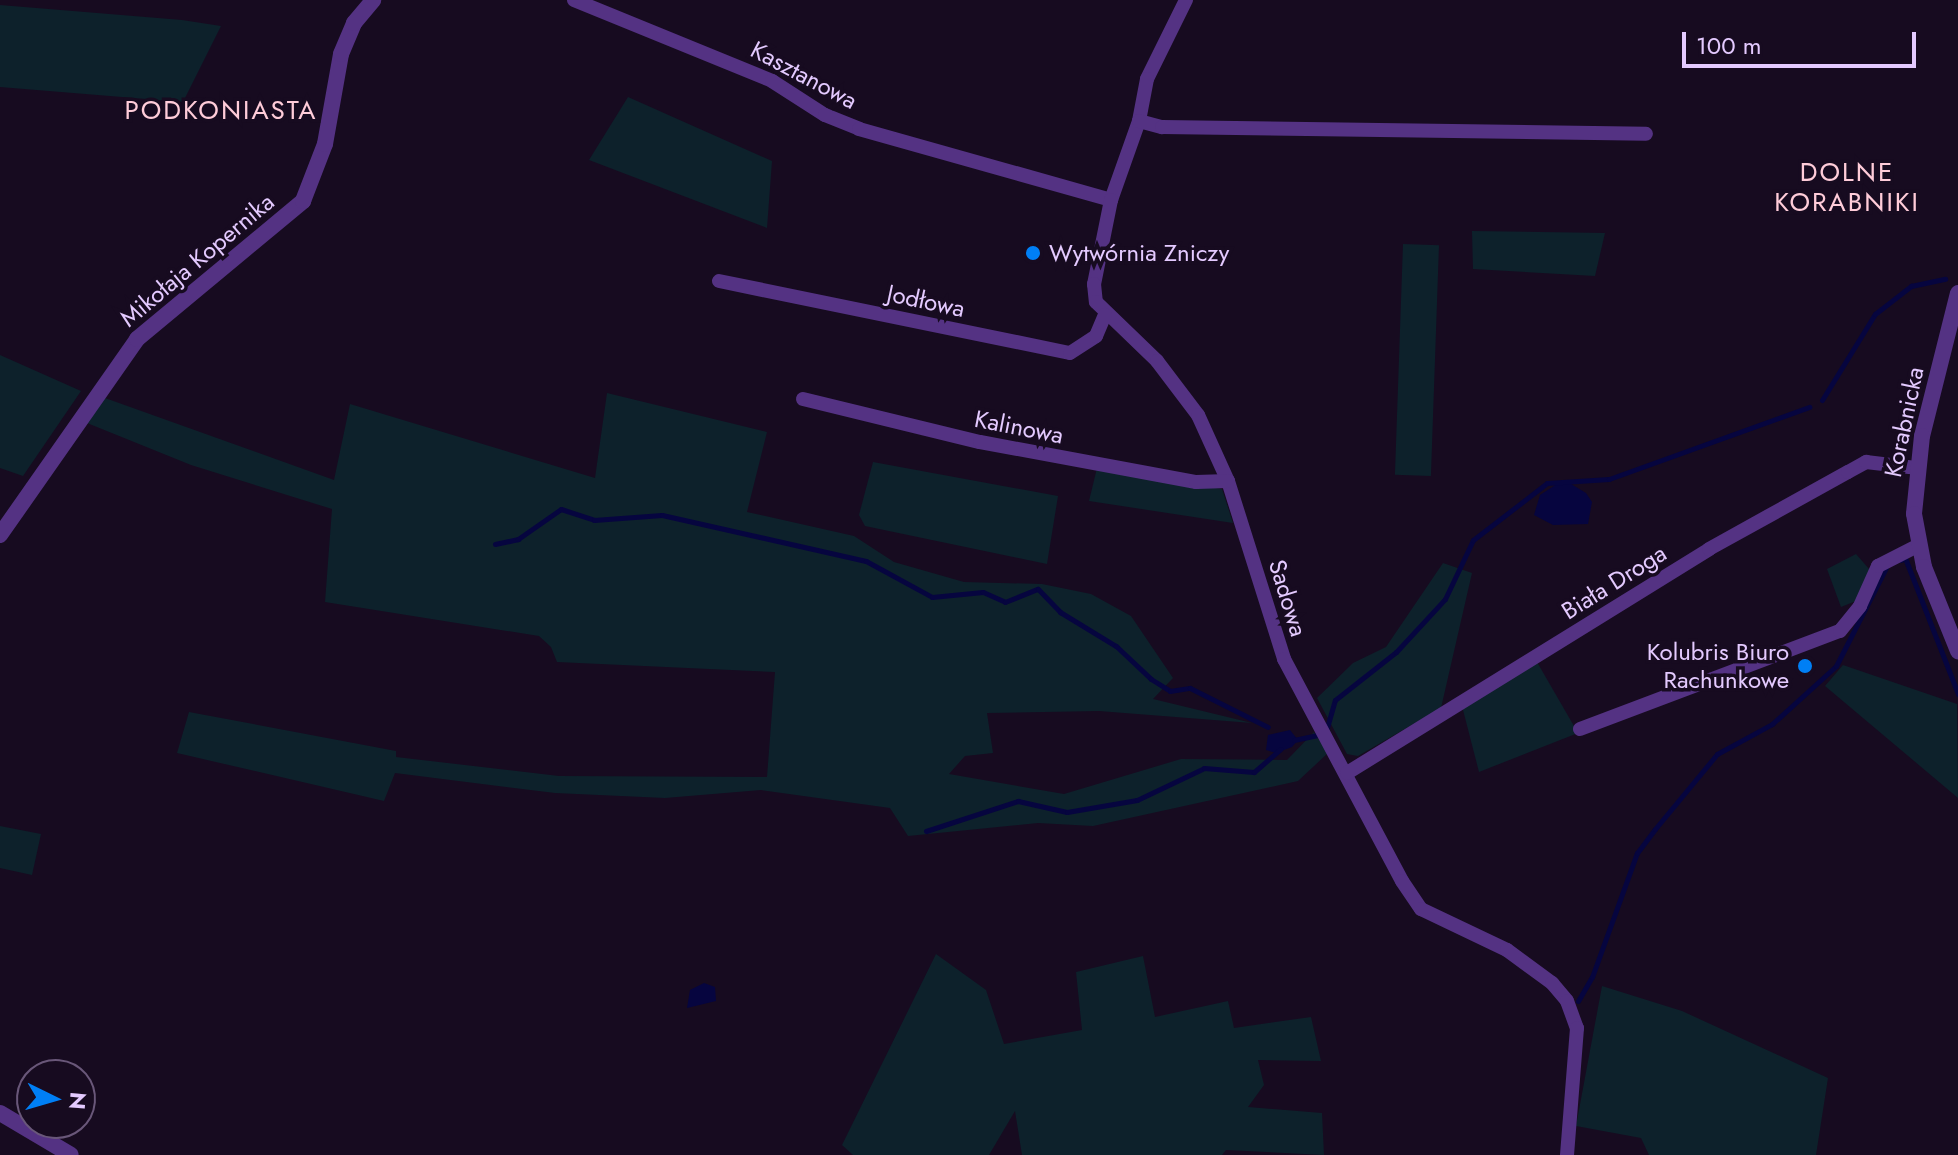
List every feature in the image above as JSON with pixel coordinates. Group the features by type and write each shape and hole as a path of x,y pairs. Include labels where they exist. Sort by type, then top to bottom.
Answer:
{"street":[{"name":"Mikołaja Kopernika","path":"0,535 137,339 303,201 325,144 341,54 354,23 373,0"},
{"name":"Kasztanowa","path":"574,0 772,81 825,115 859,129 1111,200"},
{"path":"1105,315 1096,302 1094,284 1111,200 1139,121 1147,79 1186,0"},
{"path":"1139,121 1162,127 1646,134"},
{"name":"Jodłowa","path":"719,281 1070,353 1096,336 1105,315"},
{"name":"Korabnicka","path":"1958,293 1916,468 1917,546 1958,651"},
{"name":"Sadowa","path":"1105,315 1157,361 1198,416 1228,481 1284,659 1421,909 1507,950 1552,983 1567,1001 1577,1028 1567,1155"},
{"name":"Kalinowa","path":"803,399 1008,448 1210,484 1228,481"},
{"name":"Biała Droga","path":"1347,773 1709,549 1866,462 1916,468"},
{"path":"1580,729 1840,631 1860,606 1878,566 1917,546"},
{"path":"0,1113 71,1155"}],"shaded area":[{"path":"0,5 221,26 183,102 0,87"},
{"path":"628,97 772,161 767,228 589,160"},
{"path":"1472,231 1605,233 1595,276 1473,269"},
{"path":"1403,244 1439,245 1431,476 1395,475"},
{"path":"0,355 81,391 23,476 0,468"},
{"path":"607,393 767,432 747,512 854,536 894,562 964,582 1042,584 1091,594 1131,616 1173,678 1153,699 1252,723 1099,711 987,713 993,753 965,756 949,774 1064,794 1181,759 1287,760 1314,732 1328,753 1298,781 1093,826 1038,823 908,836 890,808 761,790 665,798 555,793 395,773 384,801 177,753 189,712 396,751 396,757 559,776 767,777 775,672 557,662 551,647 539,636 325,602 332,509 191,465 87,423 105,398 334,480 350,404 595,478"},
{"path":"873,462 1058,496 1047,564 865,526 859,515"},
{"path":"1097,468 1222,489 1233,523 1089,501"},
{"path":"1557,484 1571,484 1586,493 1592,502 1588,524 1553,525 1534,515 1540,495"},
{"path":"1856,554 1870,570 1856,601 1841,607 1827,569"},
{"path":"1443,563 1472,573 1441,708 1358,756 1347,754 1317,698 1353,663 1386,647"},
{"path":"1537,662 1578,733 1479,772 1462,706"},
{"path":"1843,665 1957,704 1958,798 1825,686"},
{"path":"1290,730 1298,740 1292,747 1276,753 1266,750 1268,735"},
{"path":"0,826 41,834 32,875 0,868"},
{"path":"936,954 986,990 1004,1044 1082,1030 1076,972 1143,956 1155,1017 1228,1001 1234,1028 1311,1017 1321,1061 1258,1060 1264,1085 1248,1107 1322,1113 1324,1155 1226,1150 1222,1155 1022,1155 1015,1111 989,1155 853,1155 842,1145"},
{"path":"704,983 715,987 716,1001 687,1008 690,990"},
{"path":"1602,986 1682,1011 1828,1078 1816,1155 1649,1155 1641,1138 1576,1126"}],"waterway":[{"path":"1822,400 1875,314 1911,286 1945,279"},
{"path":"1326,731 1335,700 1396,652 1445,599 1473,540 1547,483 1609,479 1809,407"},
{"path":"495,544 518,539 561,509 594,520 662,515 866,561 932,597 983,592 1005,602 1038,589 1060,612 1116,646 1151,679 1170,691 1190,688 1268,727"},
{"path":"1901,560 1905,558 1958,694"},
{"path":"1578,1001 1592,977 1637,853 1717,754 1772,724 1836,666 1886,568"},
{"path":"1294,740 1322,734"},
{"path":"926,831 1018,801 1067,812 1137,800 1204,768 1254,772 1280,749"}],"place":[{"name":"Wytwórnia Zniczy","path":"1033,253"},
{"name":"Kolubris Biuro Rachunkowe","path":"1805,666"}],"district":[{"name":"PODKONIASTA","path":"221,111"},
{"name":"DOLNE KORABNIKI","path":"1847,188"}]}
